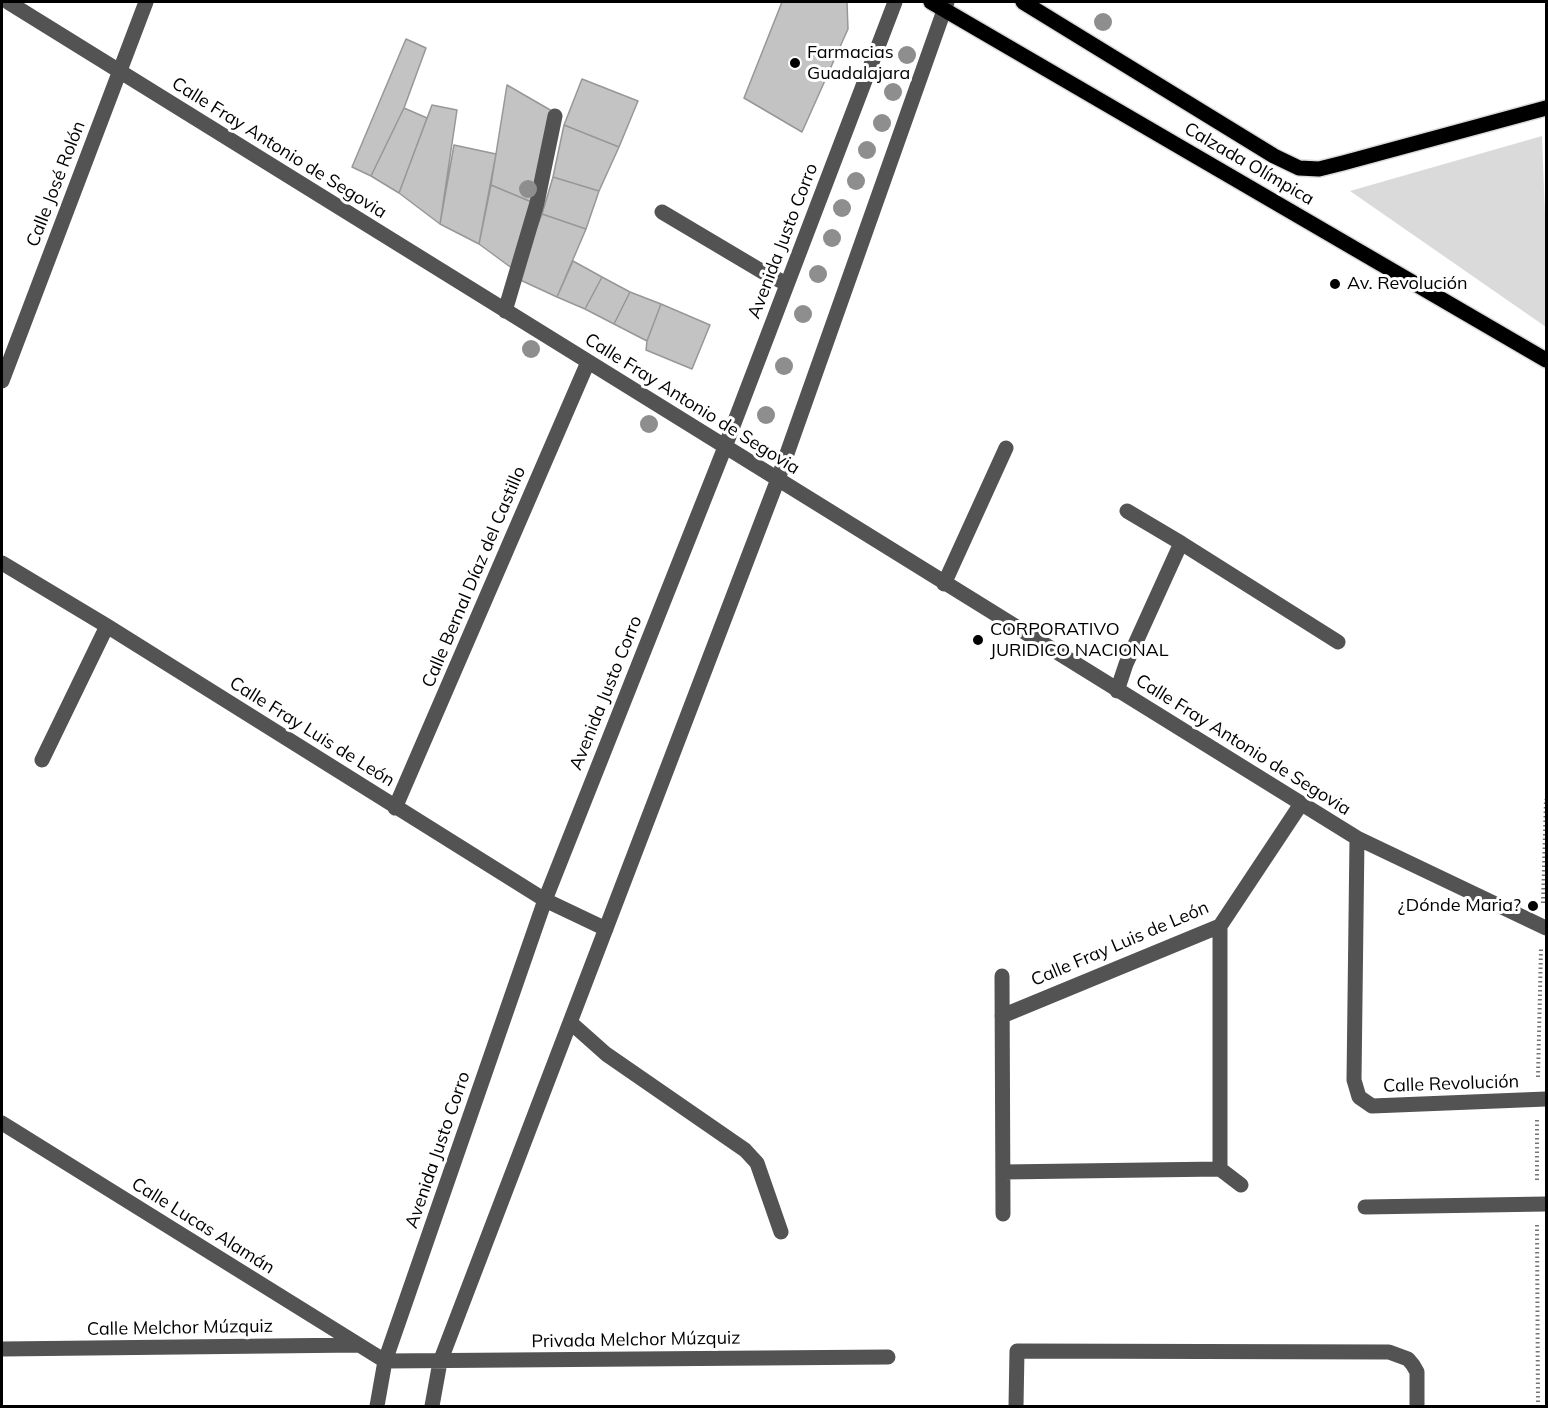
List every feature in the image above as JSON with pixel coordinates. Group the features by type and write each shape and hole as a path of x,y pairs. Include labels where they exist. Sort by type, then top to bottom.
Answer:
{"main road":[{"name":"Calzada Olímpica","path":"1023,2 1274,156 1299,168 1319,169 1546,108"},
{"name":"Calzada Olímpica","path":"941,4 1546,360"}],"street":[{"name":"Calle Fray Antonio de Segovia","path":"8,2 1357,838 1544,927"},
{"name":"Calle José Rolón","path":"2,381 146,2"},
{"name":"Avenida Justo Corro","path":"377,1407 385,1361 545,900 725,447 895,2"},
{"path":"432,1407 440,1362 778,479 941,4"},
{"path":"505,311 537,203 555,116"},
{"path":"662,212 787,284"},
{"name":"Calle Bernal Díaz del Castillo","path":"395,808 588,362"},
{"path":"944,584 1006,448"},
{"path":"1127,511 1338,642"},
{"path":"1117,691 1126,664 1180,543"},
{"name":"Calle Fray Luis de León","path":"2,562 545,900 606,929"},
{"path":"42,760 107,626"},
{"name":"Calle Fray Luis de León","path":"1002,1016 1220,926 1301,804"},
{"name":"Calle Fray Antonio de Segovia","path":"1357,838 1354,1080 1359,1097"},
{"path":"1220,926 1220,1169"},
{"path":"1002,976 1003,1214"},
{"path":"570,1022 606,1054 745,1150 758,1163 781,1232"},
{"name":"Calle Revolución","path":"1359,1097 1372,1106 1542,1100"},
{"name":"Calle Lucas Alamán","path":"2,1123 385,1361"},
{"path":"1003,1172 1220,1169 1241,1185"},
{"path":"1365,1207 1542,1205"},
{"name":"Calle Melchor Múzquiz","path":"2,1349 359,1345"},
{"path":"1016,1407 1017,1351 1389,1352 1408,1359 1417,1372 1417,1407"},
{"name":"Privada Melchor Múzquiz","path":"385,1361 888,1357"}],"path":[{"path":"1538,1407 1546,799"}],"shaded area":[{"path":"1542,136 1546,327 1350,191"}],"building":[{"name":"Farmacias Guadalajara","path":"782,2 847,2 848,29 802,132 744,98"},
{"path":"406,39 426,48 404,108 371,176 352,167"},
{"path":"582,79 638,101 619,147 564,125"},
{"path":"507,85 552,111 534,203 491,185"},
{"path":"432,105 457,110 440,224 399,193"},
{"path":"404,108 427,118 399,193 371,176"},
{"path":"564,125 619,147 599,191 553,177"},
{"path":"454,145 496,154 479,244 440,224"},
{"path":"553,177 599,191 586,229 542,214"},
{"path":"491,185 534,203 513,269 479,244"},
{"path":"542,214 586,229 557,297 516,278"},
{"path":"573,261 602,277 585,309 557,297"},
{"path":"602,277 630,292 614,324 585,309"},
{"path":"630,292 661,304 647,341 614,324"},
{"path":"661,304 710,325 692,369 646,350 647,341"}],"place":[{"name":"Farmacias Guadalajara","path":"795,63"},
{"name":"Av. Revolución","path":"1335,284"},
{"name":"CORPORATIVO JURIDICO NACIONAL","path":"978,640"},
{"name":"¿Dónde Maria?","path":"1533,906"}]}
